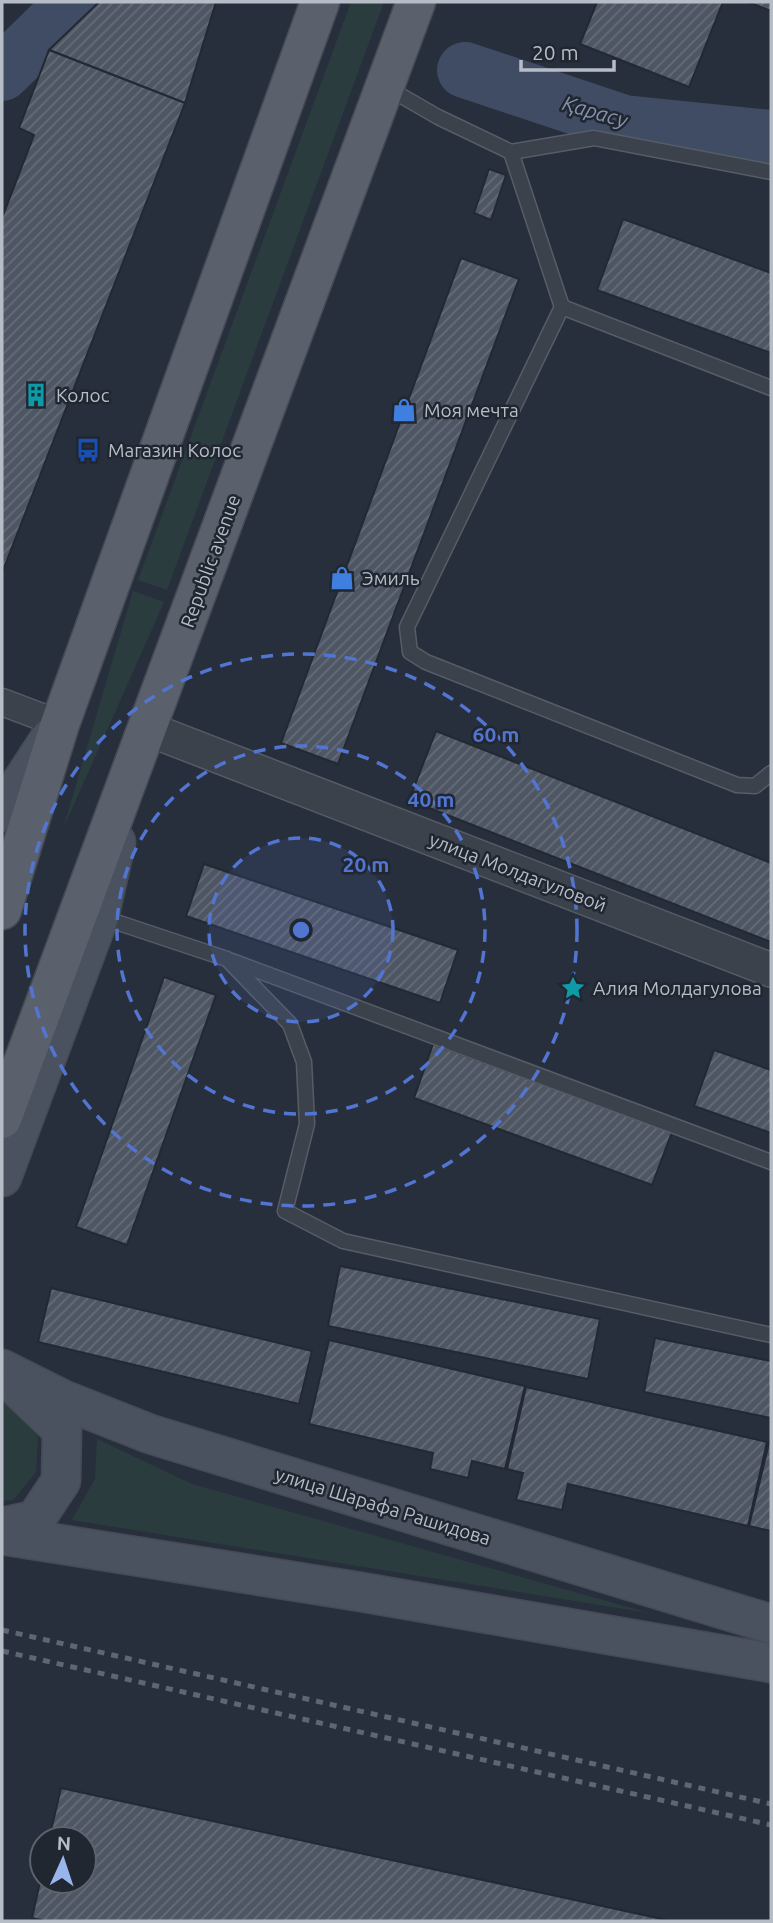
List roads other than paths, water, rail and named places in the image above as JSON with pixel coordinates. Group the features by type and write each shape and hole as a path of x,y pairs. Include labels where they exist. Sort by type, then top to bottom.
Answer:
{"main road":[{"path":"2,910 60,724 320,2"},
{"name":"Republic avenue","path":"2,1119 416,2"},
{"path":"2,813 60,724"},
{"path":"2,1177 99,917 132,766"},
{"path":"2,1370 62,1430 61,1481 35,1520 2,1527"},
{"name":"улица Шарафа Рашидова","path":"2,1370 64,1400 150,1434 771,1624"},
{"path":"2,1535 361,1592 771,1663"}],"street":[{"path":"2,702 60,724"},
{"name":"улица Молдагуловой","path":"148,729 771,970"}],"lane":[{"path":"384,86 438,117 511,152 594,138 771,172"},
{"path":"511,152 562,307 407,626 410,652 426,662 737,785 755,786 771,773"},
{"path":"562,307 771,388"},
{"path":"99,917 227,959 771,1162"},
{"path":"227,959 290,1024 304,1062 307,1124 285,1211 343,1241 771,1335"}],"waterway":[{"path":"2,73 75,2"},
{"name":"Қарасу","path":"465,70 624,123 771,138"}],"railway":[{"path":"2,1630 771,1804"},
{"path":"2,1651 771,1825"}],"place":[{"name":"Колос","path":"36,395"},
{"name":"Моя мечта","path":"404,410"},
{"name":"Магазин Колос","path":"88,450"},
{"name":"Эмиль","path":"342,578"},
{"name":"Алия Молдагулова","path":"573,988"}]}
